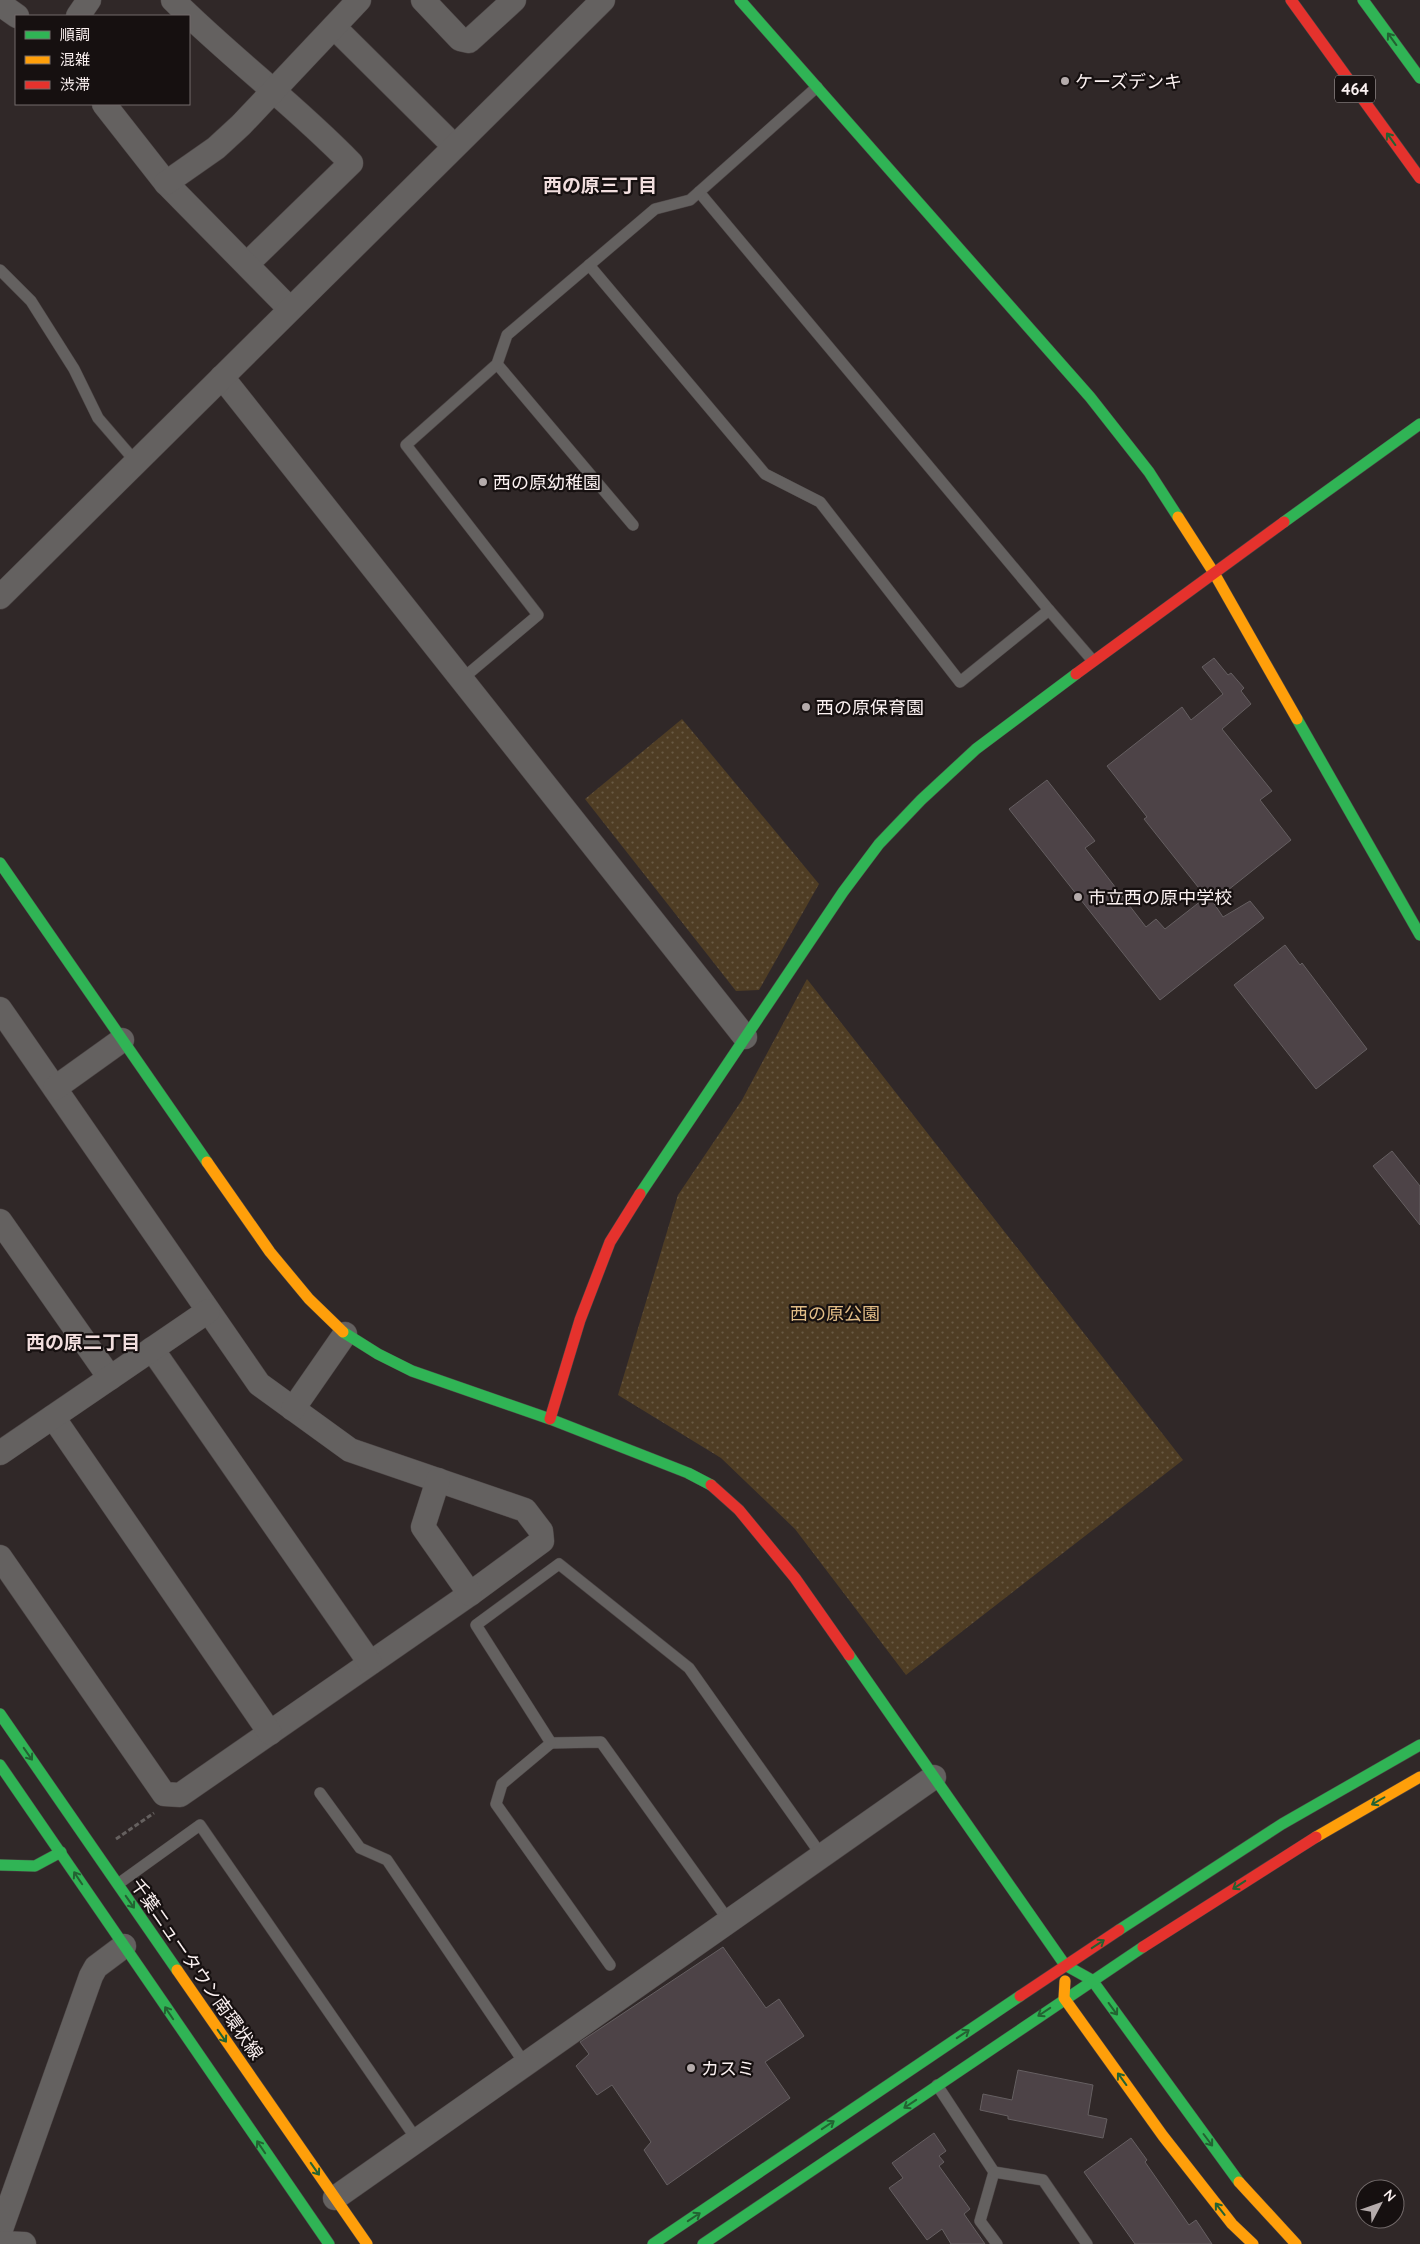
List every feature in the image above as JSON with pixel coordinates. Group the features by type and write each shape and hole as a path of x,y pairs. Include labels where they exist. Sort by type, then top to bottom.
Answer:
{"main road":[{"path":"740,0 1090,397 1149,472 1214,573 1420,935"},
{"name":"464","path":"1291,0 1420,178"},
{"path":"1364,0 1420,78"},
{"path":"550,1419 580,1320 610,1242 629,1210 843,892 879,844 920,800 976,749 1093,661 1420,424"},
{"path":"0,864 270,1252 309,1299 344,1334 412,1371 550,1419 688,1473 713,1486 739,1510 795,1578 1065,1965 1092,1980 1246,2192 1296,2244"},
{"name":"千葉ニュータウン南環状線","path":"0,1714 367,2244"},
{"path":"654,2244 1065,1965 1282,1824 1420,1745"},
{"path":"0,1765 329,2244"},
{"path":"703,2244 718,2240 1064,1998 1302,1845 1420,1777"},
{"path":"0,1865 34,1866 60,1852"},
{"path":"1065,1965 1064,1998 1163,2136 1232,2224 1253,2244"}],"street":[{"path":"79,15 89,0"},
{"path":"173,0 190,15"},
{"path":"166,183 216,148 241,125 360,0"},
{"path":"424,0 460,39 469,41 514,0"},
{"path":"0,597 603,0"},
{"path":"0,4 16,15"},
{"path":"190,15 313,124 351,163 247,264"},
{"path":"334,26 454,146"},
{"path":"105,105 166,183 290,309"},
{"path":"222,377 745,1037"},
{"path":"0,1009 259,1384 350,1450 525,1510 541,1531 542,1541 470,1594 180,1796 164,1794 0,1557"},
{"path":"54,1088 122,1040"},
{"path":"0,1221 110,1378"},
{"path":"3,1445 53,1417 208,1311"},
{"path":"293,1409 344,1334"},
{"path":"152,1349 370,1663"},
{"path":"53,1417 270,1732"},
{"path":"438,1480 423,1527 470,1594"},
{"path":"335,2198 934,1777"},
{"path":"0,2232 91,1976 96,1967 124,1946"},
{"path":"0,2242 24,2244"}],"lane":[{"path":"462,679 538,615 406,445 497,364 507,335 655,209 690,200 817,87"},
{"path":"699,192 1093,661"},
{"path":"588,265 765,474 820,502 960,682 1049,610"},
{"path":"0,270 31,301 74,369 98,418 136,462"},
{"path":"497,364 633,525"},
{"path":"551,1743 476,1625 559,1564 689,1668 822,1856"},
{"path":"610,1965 496,1804 502,1784 551,1743 601,1742 729,1922"},
{"path":"320,1793 360,1848 387,1860 525,2064"},
{"path":"118,1884 200,1825 417,2140"},
{"path":"938,2085 994,2172 1043,2180 1088,2244"},
{"path":"994,2172 980,2221 997,2244"}],"path":[{"path":"96,1853 180,1796"}],"green space":[{"path":"682,719 819,884 759,990 736,991 585,799"},
{"name":"西の原公園","path":"807,979 1183,1460 906,1675 795,1529 721,1458 618,1395 678,1195 742,1100"}],"building":[{"path":"1214,658 1228,675 1231,673 1244,688 1241,691 1251,704 1222,729 1272,791 1260,800 1291,840 1213,902 1223,917 1250,901 1264,918 1160,1000 1009,809 1047,780 1095,841 1085,848 1146,927 1156,919 1165,929 1206,897 1144,819 1147,817 1107,766 1182,707 1191,720 1223,694 1202,667"},
{"path":"1285,945 1300,965 1302,963 1367,1049 1316,1089 1234,985"},
{"path":"1392,1151 1420,1186 1420,1225 1373,1166"},
{"path":"723,1947 766,2008 779,1999 804,2036 765,2062 790,2098 667,2185 644,2150 651,2142 612,2085 597,2095 576,2066 589,2054 580,2042"},
{"path":"1018,2070 1093,2085 1088,2115 1107,2119 1103,2138 1008,2119 1008,2116 980,2110 983,2094 1012,2100"},
{"path":"934,2133 946,2151 939,2156 944,2162 939,2166 970,2209 964,2214 985,2244 951,2244 942,2229 927,2240 889,2188 903,2178 892,2163"},
{"path":"1131,2138 1147,2160 1145,2162 1189,2225 1196,2220 1212,2244 1135,2244 1084,2172"}],"traffic: fast":[{"path":"740,0 1090,397 1149,472 1178,517"},
{"path":"1363,0 1420,78"},
{"path":"1284,522 1420,424"},
{"path":"640,1194 843,892 879,844 921,800 976,749 1076,674"},
{"path":"1297,719 1420,935"},
{"path":"0,863 207,1162"},
{"path":"343,1332 378,1354 412,1371 550,1419 688,1473 711,1485"},
{"path":"849,1655 1065,1965 1092,1980 1239,2182"},
{"path":"0,1714 177,1970"},
{"path":"1119,1930 1282,1824 1420,1745"},
{"path":"0,1765 329,2244"},
{"path":"0,1865 35,1866 61,1852"},
{"path":"703,2244 1143,1947"},
{"path":"653,2244 1020,1996"}],"traffic: slow":[{"path":"1178,517 1214,573 1297,719"},
{"path":"207,1162 270,1252 309,1299 343,1332"},
{"path":"1316,1837 1420,1777"},
{"path":"177,1970 367,2244"},
{"path":"1065,1981 1064,1998 1163,2136 1232,2224 1253,2244"},
{"path":"1239,2182 1296,2244"}],"traffic: jam":[{"path":"1291,0 1420,178"},
{"path":"1076,674 1284,522"},
{"path":"550,1419 580,1320 610,1242 640,1194"},
{"path":"711,1485 739,1510 795,1578 849,1655"},
{"path":"1143,1947 1316,1837"},
{"path":"1020,1996 1119,1930"}],"place":[{"name":"ケーズデンキ","path":"1065,81"},
{"name":"西の原幼稚園","path":"483,482"},
{"name":"西の原保育園","path":"806,707"},
{"name":"市立西の原中学校","path":"1078,897"},
{"name":"カスミ","path":"691,2068"}],"district":[{"name":"西の原三丁目","path":"600,185"},
{"name":"西の原二丁目","path":"83,1342"}]}
